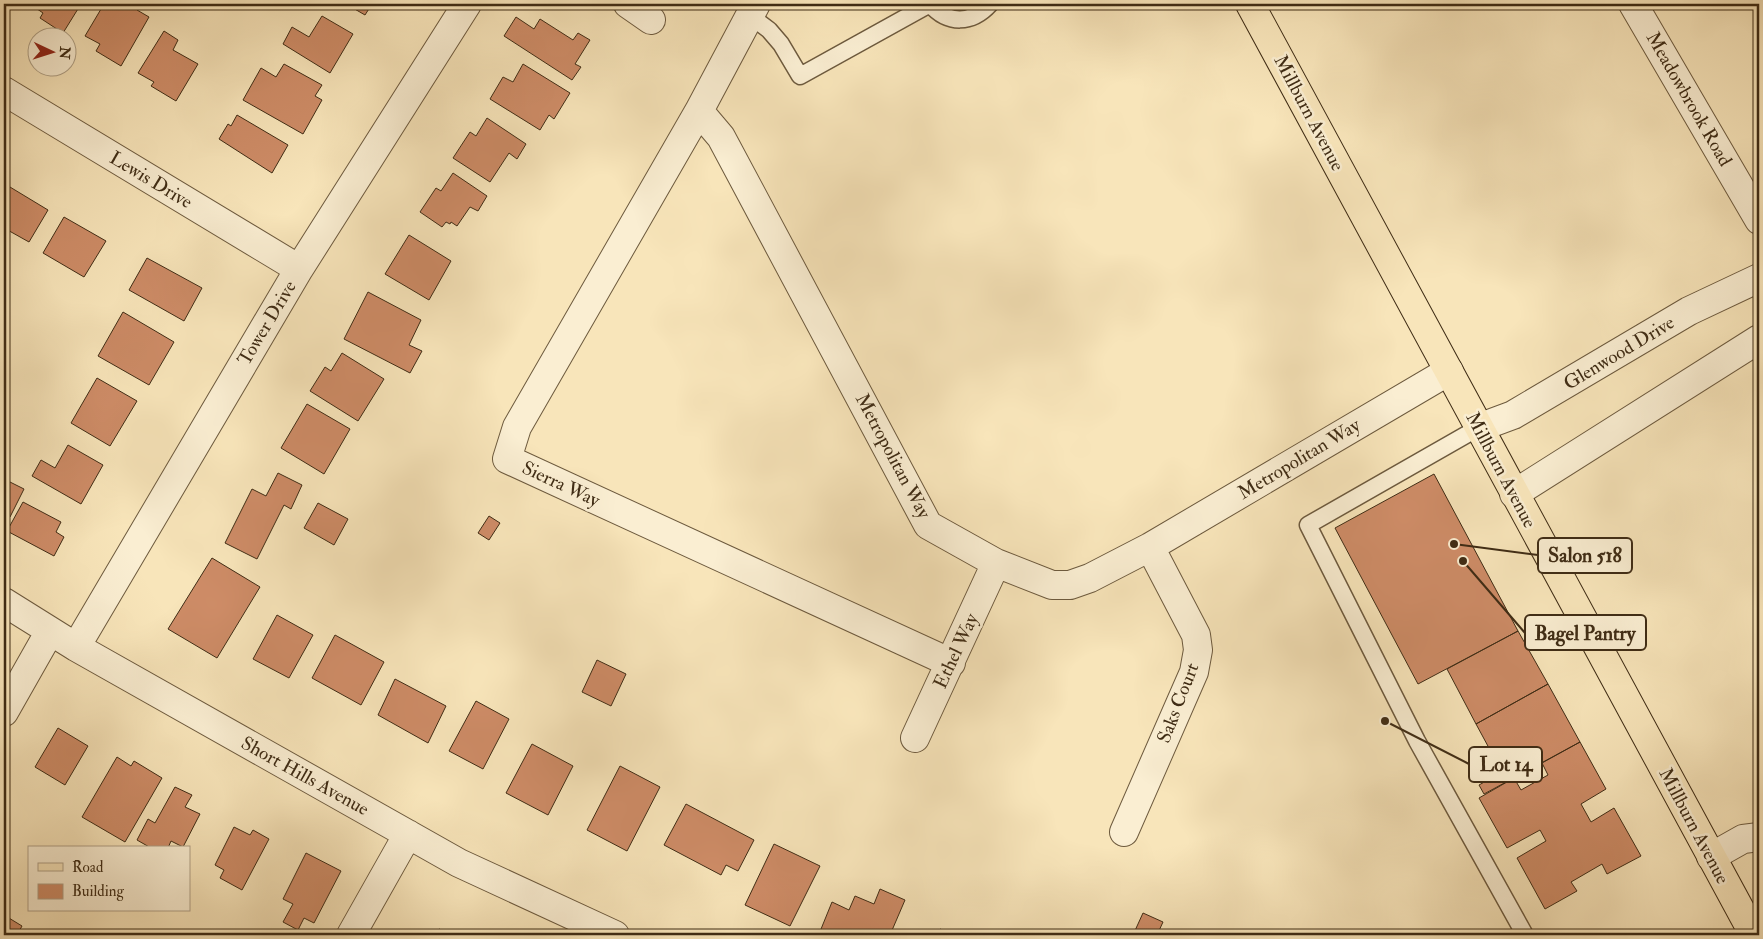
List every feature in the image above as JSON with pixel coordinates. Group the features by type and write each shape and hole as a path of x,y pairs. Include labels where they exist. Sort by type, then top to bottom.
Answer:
{"main road":[{"name":"Millburn Avenue","path":"1250,4 1754,935"}],"street":[{"name":"Tower Drive","path":"76,647 299,269 466,4"},
{"path":"628,4 651,20"},
{"name":"Meadowbrook Road","path":"1633,4 1759,220"},
{"path":"699,111 753,10"},
{"name":"Lewis Drive","path":"4,91 299,269"},
{"name":"Metropolitan Way","path":"699,111 721,136 928,525 996,563 1052,585 1070,585 1090,578 1150,547 1448,371"},
{"name":"Sierra Way","path":"699,111 517,427 507,460 951,663"},
{"name":"Glenwood Drive","path":"1478,428 1513,415 1689,311 1759,278"},
{"path":"1514,494 1759,338"},
{"name":"Saks Court","path":"1124,832 1194,672 1198,650 1196,635 1150,547"},
{"name":"Ethel Way","path":"915,738 996,563"},
{"name":"Short Hills Avenue","path":"4,602 76,647 459,863 615,935"},
{"path":"4,712 50,631"},
{"path":"351,935 408,834"},
{"path":"1711,857 1743,839 1759,837"}],"lane":[{"path":"753,10 781,44 800,76 930,4 936,11 947,17 960,20 971,18 990,4"},
{"path":"1478,428 1308,525 1417,741 1525,935"}],"building":[{"path":"30,4 81,4 66,28 55,28 40,18 43,13"},
{"path":"104,4 140,4 137,10 149,17 121,66 96,51 100,44 85,36"},
{"path":"346,4 372,4 365,15"},
{"path":"322,16 353,34 330,73 283,44 292,27 309,37"},
{"path":"516,17 534,29 540,19 573,40 578,33 590,40 575,64 581,67 572,80 504,36"},
{"path":"164,31 178,40 173,50 198,64 176,101 151,86 154,82 138,73"},
{"path":"284,64 322,85 315,96 322,100 303,134 243,100 261,68 276,77"},
{"path":"523,64 570,93 554,119 549,115 540,130 490,99 503,77 513,82"},
{"path":"237,115 288,145 272,173 219,139 228,124 231,126"},
{"path":"487,118 526,144 517,159 509,153 490,182 453,158 470,132 476,136"},
{"path":"453,173 487,196 478,211 470,207 457,226 451,222 450,224 446,222 442,227 420,212 436,188 441,191"},
{"path":"5,184 48,210 29,242 4,228"},
{"path":"64,217 106,241 84,277 43,253"},
{"path":"409,235 451,261 429,300 385,274"},
{"path":"147,258 202,288 184,321 129,290"},
{"path":"368,292 421,320 409,345 422,351 410,373 344,339"},
{"path":"123,312 174,342 149,385 98,356"},
{"path":"342,353 384,379 358,421 310,391 325,367 331,371"},
{"path":"97,378 137,401 110,446 71,423"},
{"path":"307,404 350,429 324,474 281,448"},
{"path":"68,445 103,465 81,504 32,476 41,460 55,468"},
{"path":"278,473 302,485 291,509 284,505 257,559 225,543 252,489 266,496"},
{"path":"1434,474 1518,631 1418,684 1335,528"},
{"path":"4,479 24,489 10,517 4,514"},
{"path":"23,502 61,522 56,532 64,537 54,556 7,531"},
{"path":"318,503 348,519 334,545 304,528"},
{"path":"489,516 500,523 489,540 478,533"},
{"path":"212,558 260,587 217,658 168,629"},
{"path":"277,615 313,635 289,678 253,659"},
{"path":"1518,631 1548,684 1476,724 1447,669"},
{"path":"335,635 384,662 361,705 312,678"},
{"path":"597,660 626,674 611,706 582,692"},
{"path":"395,679 446,706 428,743 378,715"},
{"path":"1548,684 1580,742 1484,794 1479,785 1502,772 1476,724"},
{"path":"476,701 509,719 483,769 449,751"},
{"path":"58,728 88,746 65,785 35,767"},
{"path":"1580,742 1606,789 1581,804 1591,822 1614,808 1641,856 1607,874 1602,864 1571,882 1577,891 1545,909 1517,858 1546,841 1540,830 1507,848 1479,798 1514,778 1521,790 1548,775 1542,763"},
{"path":"532,744 573,766 548,815 506,793"},
{"path":"117,757 131,766 134,761 162,778 125,842 82,817"},
{"path":"620,766 660,787 627,851 587,830"},
{"path":"175,787 192,795 185,807 200,814 184,846 171,841 169,846 148,846 137,840 148,819 155,823"},
{"path":"686,804 754,840 738,871 726,865 721,875 664,845"},
{"path":"234,827 250,835 253,830 269,839 242,890 220,878 224,870 215,865"},
{"path":"774,844 820,866 790,926 745,905"},
{"path":"306,853 341,871 314,923 304,918 298,930 283,922 293,904 283,899"},
{"path":"880,889 905,900 890,935 880,935 873,932 872,935 819,934 832,902 849,910 855,896 874,904"},
{"path":"1143,913 1163,922 1157,935 1133,935"},
{"path":"4,915 22,926 17,935 4,935"},
{"path":"439,929 454,935 436,935"},
{"path":"940,929 954,935 938,935"}],"place":[{"name":"Salon 518","path":"1454,544"},
{"name":"Bagel Pantry","path":"1463,561"},
{"name":"Lot 14","path":"1385,721"}]}
